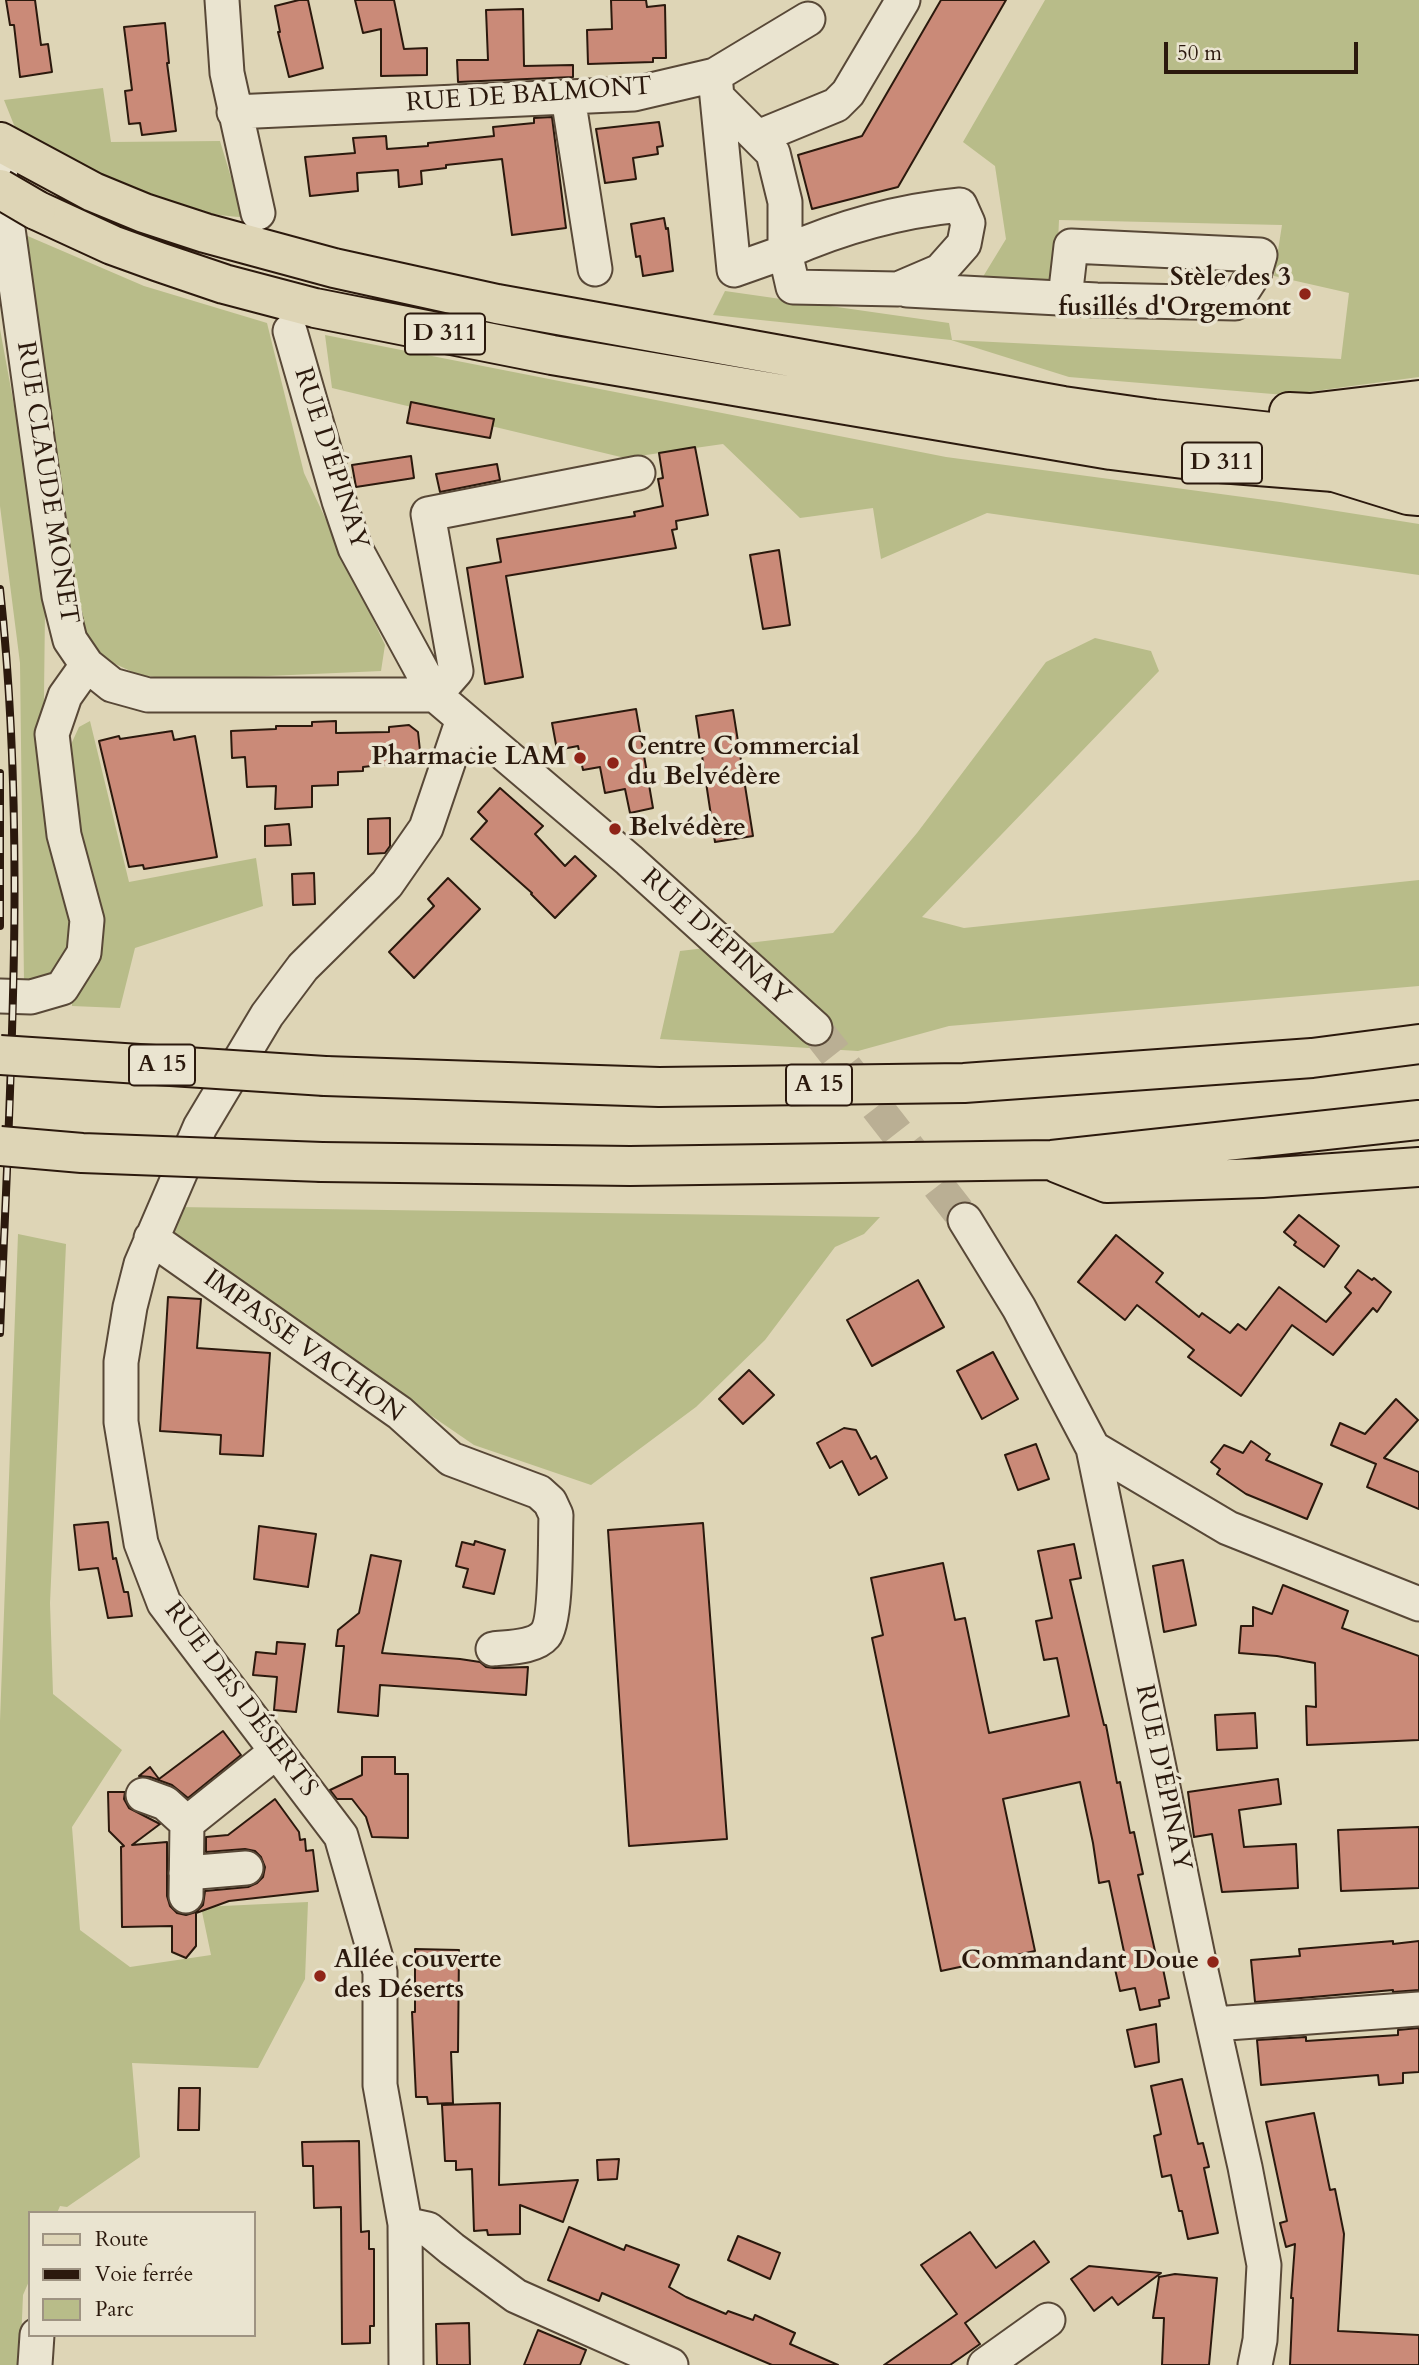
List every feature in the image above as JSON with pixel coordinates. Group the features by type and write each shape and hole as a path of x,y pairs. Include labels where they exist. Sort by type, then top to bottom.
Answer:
{"main road":[{"name":"D 311","path":"0,142 16,166 205,233 334,268 497,304 1063,406 1307,436 1419,437"},
{"name":"D 311","path":"0,189 36,210 112,245 224,284 340,313 564,357 1111,450 1207,462 1334,472 1419,496"},
{"path":"1241,429 1280,412 1310,413 1419,400"},
{"path":"1334,472 1419,472"},
{"name":"A 15","path":"0,1055 325,1076 659,1087 964,1083 1312,1058 1419,1044"},
{"path":"0,1146 82,1153 322,1162 630,1166 1052,1160 1419,1120"},
{"path":"1052,1160 1107,1183 1262,1178 1419,1167"}],"street":[{"path":"222,0 227,74 258,213"},
{"path":"758,137 836,105 848,93 903,0"},
{"name":"RUE DE BALMONT","path":"234,111 634,94 716,86 807,19"},
{"path":"716,86 773,153 785,202 785,252 793,287 898,289 1065,298 1235,303 1255,272 1260,255 1071,246 1065,298"},
{"path":"716,86 734,270 825,234 913,210 960,205 968,223 964,244 940,271 898,289"},
{"path":"568,97 595,270"},
{"name":"RUE CLAUDE MONET","path":"16,166 60,596 70,640 87,664 112,685 148,695 435,695"},
{"name":"RUE D'ÉPINAY","path":"290,331 355,548 435,695 629,860 815,1028"},
{"path":"435,695 456,671 428,514 638,473"},
{"path":"0,996 31,998 62,988 84,953 87,920 64,835 52,734 65,696 87,664"},
{"name":"RUE DES DÉSERTS","path":"407,2365 405,2224 380,2085 380,1972 341,1836 164,1603 141,1543 121,1422 121,1362 130,1307 141,1264 200,1126 267,1014 303,967 387,884 426,828 463,719"},
{"name":"RUE D'ÉPINAY","path":"965,1220 1019,1308 1093,1448 1264,2265 1260,2340 1255,2365"},
{"name":"IMPASSE VACHON","path":"151,1238 400,1413 452,1459 539,1492 550,1502 556,1515 552,1618 545,1635 530,1644 493,1650"},
{"path":"1093,1448 1228,1528 1419,1604"},
{"path":"187,1823 277,1751"},
{"path":"143,1794 165,1802 187,1823 186,1884 246,1868"},
{"path":"1213,2024 1419,2009"},
{"path":"405,2224 428,2229 516,2296 671,2365"},
{"path":"985,2365 1048,2320"},
{"path":"35,2365 37,2337"}],"green space":[{"path":"1045,0 1419,0 1419,377 1285,395 1069,377 951,340 713,315 725,291 949,323 952,340 1341,359 1349,293 1274,276 1282,225 1059,220 1056,287 981,280 1006,239 995,166 963,142"},
{"path":"103,88 111,142 220,141 243,217 214,214 155,198 96,172 16,130 4,100"},
{"path":"16,231 144,286 267,323 304,473 385,645 381,671 178,680 139,675 111,662 87,643 72,606"},
{"path":"0,329 31,498 45,609 43,783 75,944 49,980 24,982 20,663 0,506"},
{"path":"325,335 946,457 1280,502 1419,524 1419,575 987,513 881,559 873,508 800,518 723,444 625,458 332,388"},
{"path":"1095,638 1151,651 1159,671 922,917 964,928 1419,880 1419,986 949,1026 858,1051 660,1039 680,951 833,933 917,833 1046,662"},
{"path":"90,721 129,882 256,858 263,906 135,948 120,1008 72,1006 71,991 102,955 69,794 68,751 79,727"},
{"path":"176,1207 880,1217 864,1234 835,1247 765,1340 696,1407 591,1485 474,1445 191,1251 175,1234"},
{"path":"18,1234 66,1244 50,1603 53,1694 122,1750 72,1827 80,1930 130,1967 211,1955 201,1907 308,1902 305,1979 258,2068 132,2063 140,2157 67,2207 60,2206 58,2211 28,2211 28,2284 23,2295 20,2365 0,2365 0,1721"}],"building":[{"path":"6,0 35,0 41,45 48,44 52,72 20,77 14,25 10,25"},
{"path":"308,0 323,68 289,77 275,6"},
{"path":"355,0 394,0 404,49 427,48 427,75 381,76 381,29 363,33"},
{"path":"611,0 646,0 647,7 665,5 666,58 653,58 653,62 588,64 587,30 612,29"},
{"path":"941,0 1006,0 898,187 812,209 798,155 862,136"},
{"path":"523,9 524,66 573,65 573,77 458,82 457,60 488,60 486,10"},
{"path":"165,23 176,131 142,135 140,123 129,124 125,91 132,90 124,27"},
{"path":"552,117 566,228 512,235 502,159 446,165 446,168 421,171 422,184 399,187 398,170 357,173 358,191 310,196 305,157 355,153 353,138 386,136 387,149 428,146 428,143 494,136 493,127 534,123 534,118"},
{"path":"659,122 663,146 657,147 658,154 633,158 636,179 605,183 596,129"},
{"path":"664,218 666,229 668,228 673,271 643,276 640,256 636,257 631,224"},
{"path":"411,402 494,419 490,438 407,423"},
{"path":"695,447 708,515 676,521 677,529 672,530 676,548 506,576 523,677 485,684 467,568 501,562 497,539 635,516 634,512 663,506 658,479 663,478 659,453"},
{"path":"411,456 414,478 356,487 352,465"},
{"path":"497,464 500,480 440,492 436,474"},
{"path":"779,550 790,625 763,629 750,555"},
{"name":"Centre Commercial du Belvédère","path":"636,709 653,808 630,813 625,789 605,793 600,767 583,770 578,746 557,750 552,723"},
{"path":"733,710 753,836 715,842 696,716"},
{"path":"336,721 336,733 389,732 389,727 409,725 418,732 421,760 363,767 363,771 338,772 338,785 312,786 312,807 275,809 276,786 247,787 245,757 232,758 231,731 276,729 276,726 312,726 312,722"},
{"path":"172,731 174,740 195,736 217,857 144,869 143,865 129,867 99,741 119,736 120,739"},
{"path":"500,788 543,826 535,834 565,866 575,856 596,876 555,918 532,893 471,839 487,821 478,812"},
{"path":"390,818 390,846 385,853 368,854 368,819"},
{"path":"289,824 291,845 265,846 265,826"},
{"path":"314,873 315,904 293,905 292,874"},
{"path":"448,878 480,909 414,978 389,952 434,906 428,899"},
{"path":"1299,1215 1339,1246 1324,1267 1294,1245 1296,1242 1284,1232"},
{"path":"1116,1235 1163,1273 1156,1282 1199,1317 1202,1313 1230,1333 1238,1324 1246,1330 1279,1287 1326,1322 1351,1293 1345,1287 1358,1270 1372,1280 1374,1278 1391,1292 1377,1312 1373,1308 1333,1355 1292,1325 1241,1396 1188,1357 1194,1350 1137,1305 1125,1320 1078,1282"},
{"path":"918,1280 944,1327 872,1366 847,1320"},
{"path":"168,1297 201,1299 197,1348 270,1353 263,1456 220,1454 221,1435 160,1431"},
{"path":"993,1352 1018,1399 982,1419 957,1371"},
{"path":"749,1370 774,1395 743,1424 719,1399"},
{"path":"1396,1399 1418,1420 1384,1458 1419,1472 1419,1509 1367,1487 1376,1464 1331,1445 1340,1423 1365,1434"},
{"path":"844,1428 856,1430 871,1459 876,1456 887,1478 859,1495 842,1461 830,1468 817,1443"},
{"path":"1251,1441 1270,1454 1266,1460 1322,1484 1307,1519 1246,1494 1217,1474 1220,1469 1211,1462 1224,1445 1243,1453"},
{"path":"1036,1444 1049,1479 1018,1490 1005,1455"},
{"path":"108,1522 113,1559 116,1558 124,1592 128,1592 132,1616 108,1618 98,1568 79,1570 74,1525"},
{"path":"703,1523 727,1839 629,1846 608,1530"},
{"path":"259,1526 316,1534 308,1587 254,1579"},
{"path":"475,1541 505,1550 494,1594 463,1587 468,1569 456,1566 462,1542 474,1545"},
{"path":"1074,1544 1081,1578 1070,1580 1106,1725 1117,1783 1120,1782 1130,1833 1134,1832 1143,1874 1138,1875 1157,1960 1161,1959 1169,1998 1159,2000 1160,2006 1140,2010 1135,1988 1120,1991 1115,1969 1127,1966 1109,1881 1099,1883 1080,1782 1003,1799 1035,1951 941,1971 872,1638 883,1635 871,1578 943,1563 955,1620 965,1618 989,1733 1069,1716 1057,1658 1044,1660 1036,1621 1052,1618 1038,1551"},
{"path":"371,1555 401,1561 382,1653 460,1659 480,1662 486,1667 494,1668 528,1667 526,1695 380,1685 378,1716 338,1712 344,1646 336,1646 338,1630 359,1613"},
{"path":"1183,1560 1196,1625 1164,1632 1153,1566"},
{"path":"1283,1585 1348,1611 1342,1628 1419,1656 1419,1740 1307,1745 1306,1706 1316,1707 1315,1663 1239,1653 1241,1626 1253,1626 1253,1607 1272,1614"},
{"path":"277,1642 305,1644 296,1712 274,1710 277,1677 253,1675 256,1652 276,1654"},
{"path":"1255,1713 1257,1748 1217,1750 1215,1715"},
{"path":"223,1731 241,1755 188,1798 172,1785 139,1776 150,1767 159,1779"},
{"path":"362,1757 395,1757 395,1774 408,1774 408,1838 372,1837 366,1817 352,1799 337,1799 330,1790 362,1775"},
{"path":"1278,1779 1281,1804 1239,1810 1244,1847 1296,1844 1298,1888 1222,1892 1212,1834 1194,1837 1188,1792"},
{"path":"108,1792 125,1792 124,1799 129,1808 160,1824 132,1845 167,1842 167,1896 170,1906 177,1913 186,1915 196,1912 203,1905 205,1891 248,1887 263,1877 265,1867 255,1851 245,1849 206,1852 206,1837 228,1835 275,1799 299,1832 300,1840 305,1839 306,1851 313,1850 318,1891 229,1901 196,1913 196,1946 186,1958 172,1952 172,1926 122,1927 121,1847 124,1846 109,1831"},
{"path":"1419,1827 1419,1888 1341,1891 1338,1830"},
{"path":"1393,1941 1393,1944 1419,1941 1419,1990 1255,2002 1251,1960 1300,1956 1299,1949"},
{"path":"415,1949 459,1950 458,2052 451,2052 453,2103 428,2104 427,2097 416,2097 412,2012 415,2012"},
{"path":"1156,2024 1159,2062 1135,2067 1127,2030"},
{"path":"1419,2028 1419,2072 1403,2073 1403,2083 1379,2085 1378,2075 1261,2085 1257,2040 1306,2037 1306,2041 1398,2035 1398,2030"},
{"path":"1182,2079 1198,2144 1203,2143 1209,2167 1204,2168 1218,2233 1188,2239 1171,2175 1162,2177 1154,2136 1161,2134 1151,2086"},
{"path":"179,2088 200,2088 199,2130 178,2130"},
{"path":"500,2103 499,2185 578,2180 563,2222 520,2205 520,2234 488,2235 487,2230 474,2231 472,2169 456,2170 456,2161 445,2161 442,2105"},
{"path":"1314,2113 1330,2190 1335,2189 1344,2234 1338,2331 1419,2335 1419,2365 1290,2365 1295,2244 1286,2247 1280,2223 1287,2221 1266,2122"},
{"path":"359,2141 361,2232 369,2231 369,2249 374,2249 374,2326 370,2326 370,2343 342,2344 341,2207 314,2208 313,2166 303,2166 302,2142"},
{"path":"619,2159 617,2179 598,2180 597,2160"},
{"path":"569,2227 624,2250 626,2245 679,2265 669,2287 726,2314 728,2311 753,2320 755,2315 795,2333 790,2344 838,2365 772,2365 602,2293 599,2301 548,2280"},
{"path":"970,2232 996,2268 1034,2241 1049,2262 965,2323 980,2344 950,2365 884,2365 957,2314 921,2265"},
{"path":"738,2236 780,2253 770,2279 728,2260"},
{"path":"1089,2266 1161,2273 1118,2305 1112,2297 1094,2311 1071,2279"},
{"path":"1175,2274 1217,2278 1209,2365 1162,2365 1164,2318 1153,2318 1159,2277"},
{"path":"469,2323 470,2365 437,2365 436,2324"},
{"path":"538,2330 586,2350 580,2365 524,2365"}],"tunnel":[{"path":"815,1028 965,1220"}],"railway":[{"path":"0,589 8,682 15,868 12,1054 0,1333"},
{"path":"0,773 0,926"}],"place":[{"name":"Stèle des 3 fusillés d'Orgemont","path":"1305,294"},
{"name":"Pharmacie LAM","path":"580,758"},
{"name":"Centre Commercial du Belvédère","path":"613,763"},
{"name":"Belvédère","path":"615,829"},
{"name":"Commandant Doue","path":"1213,1962"},
{"name":"Allée couverte des Déserts","path":"320,1976"}]}
